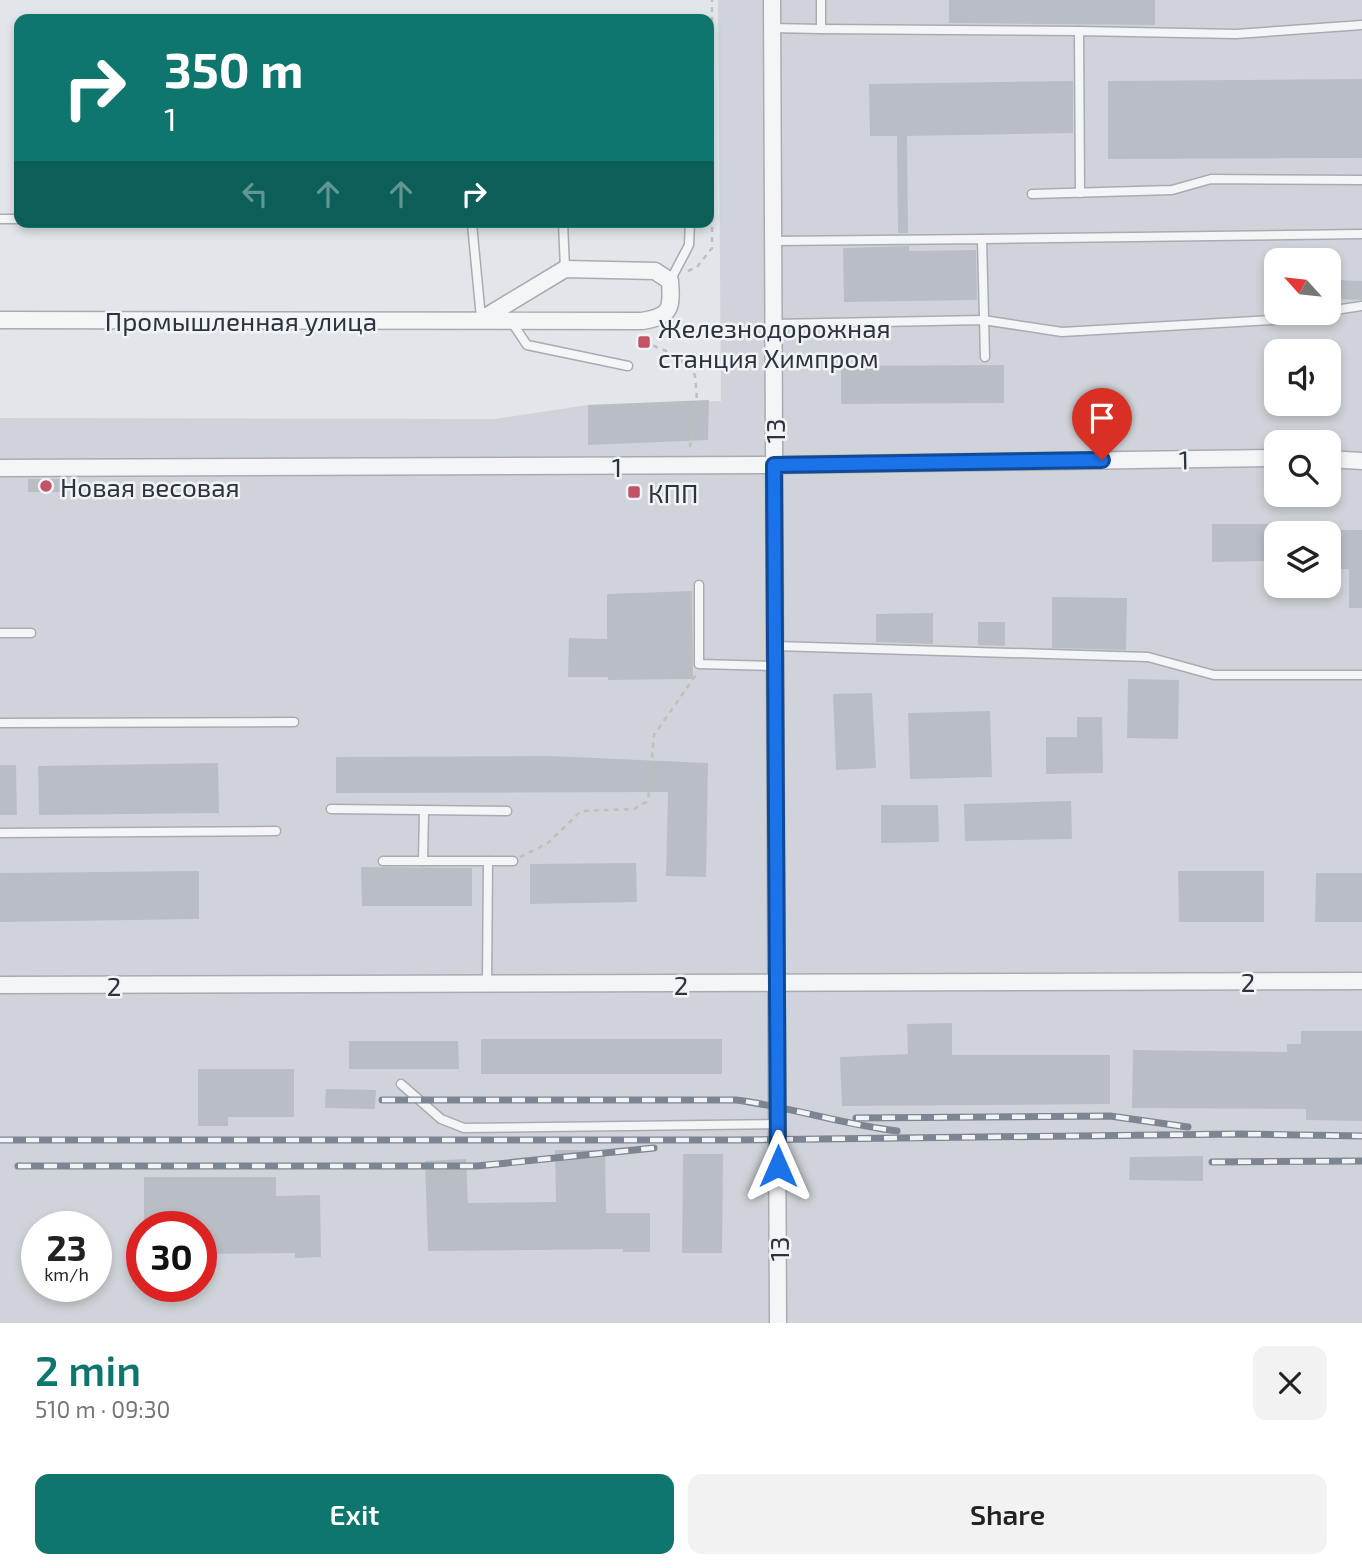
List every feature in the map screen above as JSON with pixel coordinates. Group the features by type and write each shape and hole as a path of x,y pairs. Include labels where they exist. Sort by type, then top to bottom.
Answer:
{"street":[{"name":"13","path":"772,0 778,1323"},
{"path":"481,319 565,269 655,271 670,281"},
{"name":"Промышленная улица","path":"0,320 642,321 660,318 667,312 671,300 670,281"},
{"name":"1","path":"0,468 774,465 1264,458"},
{"path":"1341,460 1362,461"},
{"name":"2","path":"0,985 1362,981"}],"lane":[{"path":"821,0 821,29"},
{"path":"772,28 1236,34 1362,25"},
{"path":"1079,31 1080,193"},
{"path":"1032,194 1172,190 1211,179 1362,180"},
{"path":"472,228 481,319"},
{"path":"563,228 565,269"},
{"path":"670,281 690,245 690,228"},
{"path":"773,241 1362,234"},
{"path":"982,239 985,357"},
{"path":"1341,309 1362,306"},
{"path":"774,324 984,320 1062,332 1264,320"},
{"path":"511,321 527,345 628,366"},
{"path":"699,585 701,666 775,666"},
{"path":"0,633 31,634"},
{"path":"775,646 1148,657 1214,675 1362,675"},
{"path":"0,723 294,722"},
{"path":"331,809 508,811"},
{"path":"423,861 424,811"},
{"path":"0,833 276,831"},
{"path":"383,861 513,861"},
{"path":"487,984 488,861"},
{"path":"401,1084 441,1119 464,1128 778,1124"}],"path":[{"path":"670,281 697,267 712,248 712,228"},
{"path":"644,342 676,355 695,375 697,400 689,441"},
{"path":"513,861 548,843 581,811 634,809 648,801 654,735 701,666"}],"shaded area":[{"path":"718,0 1362,0 1362,1323 0,1323 0,418 495,419 588,405 721,401"}],"building":[{"path":"949,0 1155,0 1155,25 949,23"},
{"path":"1362,79 1362,158 1108,159 1108,81"},
{"path":"1073,81 1073,133 907,136 908,233 898,233 897,136 870,136 869,84"},
{"path":"909,246 909,251 976,250 977,300 844,302 843,248"},
{"path":"1341,280 1362,281 1362,300 1341,299"},
{"path":"1004,365 1004,403 841,404 841,366"},
{"path":"709,400 708,440 588,445 588,405"},
{"name":"Новая весовая","path":"28,479 64,479 64,492 28,492"},
{"path":"1212,524 1264,524 1264,561 1212,562"},
{"path":"1341,530 1362,530 1362,608 1349,608 1349,569 1341,569"},
{"path":"692,591 693,679 608,680 608,677 568,677 569,638 607,639 607,594"},
{"path":"1052,597 1127,598 1126,650 1052,648"},
{"path":"933,613 933,644 876,642 876,614"},
{"path":"978,622 1005,622 1005,646 978,645"},
{"path":"1128,679 1179,680 1178,739 1127,738"},
{"path":"872,693 876,768 836,770 833,694"},
{"path":"990,711 992,777 910,779 908,713"},
{"path":"1077,717 1102,717 1103,773 1046,774 1046,737 1077,737"},
{"path":"550,756 708,763 706,877 666,876 668,792 336,793 336,757"},
{"path":"218,763 219,813 39,815 38,766"},
{"path":"0,765 16,765 17,815 0,815"},
{"path":"1071,801 1072,839 965,841 964,804"},
{"path":"881,805 938,805 939,842 881,843"},
{"path":"636,863 637,902 530,904 530,864"},
{"path":"361,867 472,868 472,906 362,906"},
{"path":"199,871 199,919 0,922 0,873"},
{"path":"1178,871 1264,871 1264,922 1179,922"},
{"path":"1316,873 1362,873 1362,922 1315,922"},
{"path":"952,1023 952,1055 1110,1055 1110,1104 842,1106 840,1057 908,1054 907,1024"},
{"path":"1301,1031 1362,1031 1362,1121 1306,1120 1306,1109 1132,1108 1133,1050 1287,1052 1287,1044 1301,1044"},
{"path":"481,1039 722,1039 722,1074 481,1074"},
{"path":"349,1041 458,1041 459,1069 349,1069"},
{"path":"198,1069 294,1069 294,1117 228,1117 228,1126 198,1126"},
{"path":"326,1089 376,1090 375,1109 325,1108"},
{"path":"555,1150 605,1150 606,1213 650,1213 650,1252 623,1252 623,1249 428,1251 425,1161 466,1159 468,1203 556,1202"},
{"path":"683,1154 723,1154 722,1253 682,1253"},
{"path":"1203,1156 1203,1181 1129,1180 1130,1157"},
{"path":"144,1177 276,1177 276,1196 320,1195 321,1257 295,1258 295,1253 217,1254 217,1211 144,1211"}],"railway":[{"path":"382,1100 736,1100 897,1131"},
{"path":"856,1118 1110,1116 1188,1127"},
{"path":"0,1140 735,1140 1238,1134 1362,1136"},
{"path":"18,1166 477,1166 654,1148"},
{"path":"1212,1162 1362,1161"}],"place":[{"name":"Железнодорожная станция Химпром","path":"644,342"},
{"name":"Новая весовая","path":"46,486"},
{"name":"КПП","path":"634,492"}],"route":[{"path":"778,1166 774,465 1102,460"}]}
